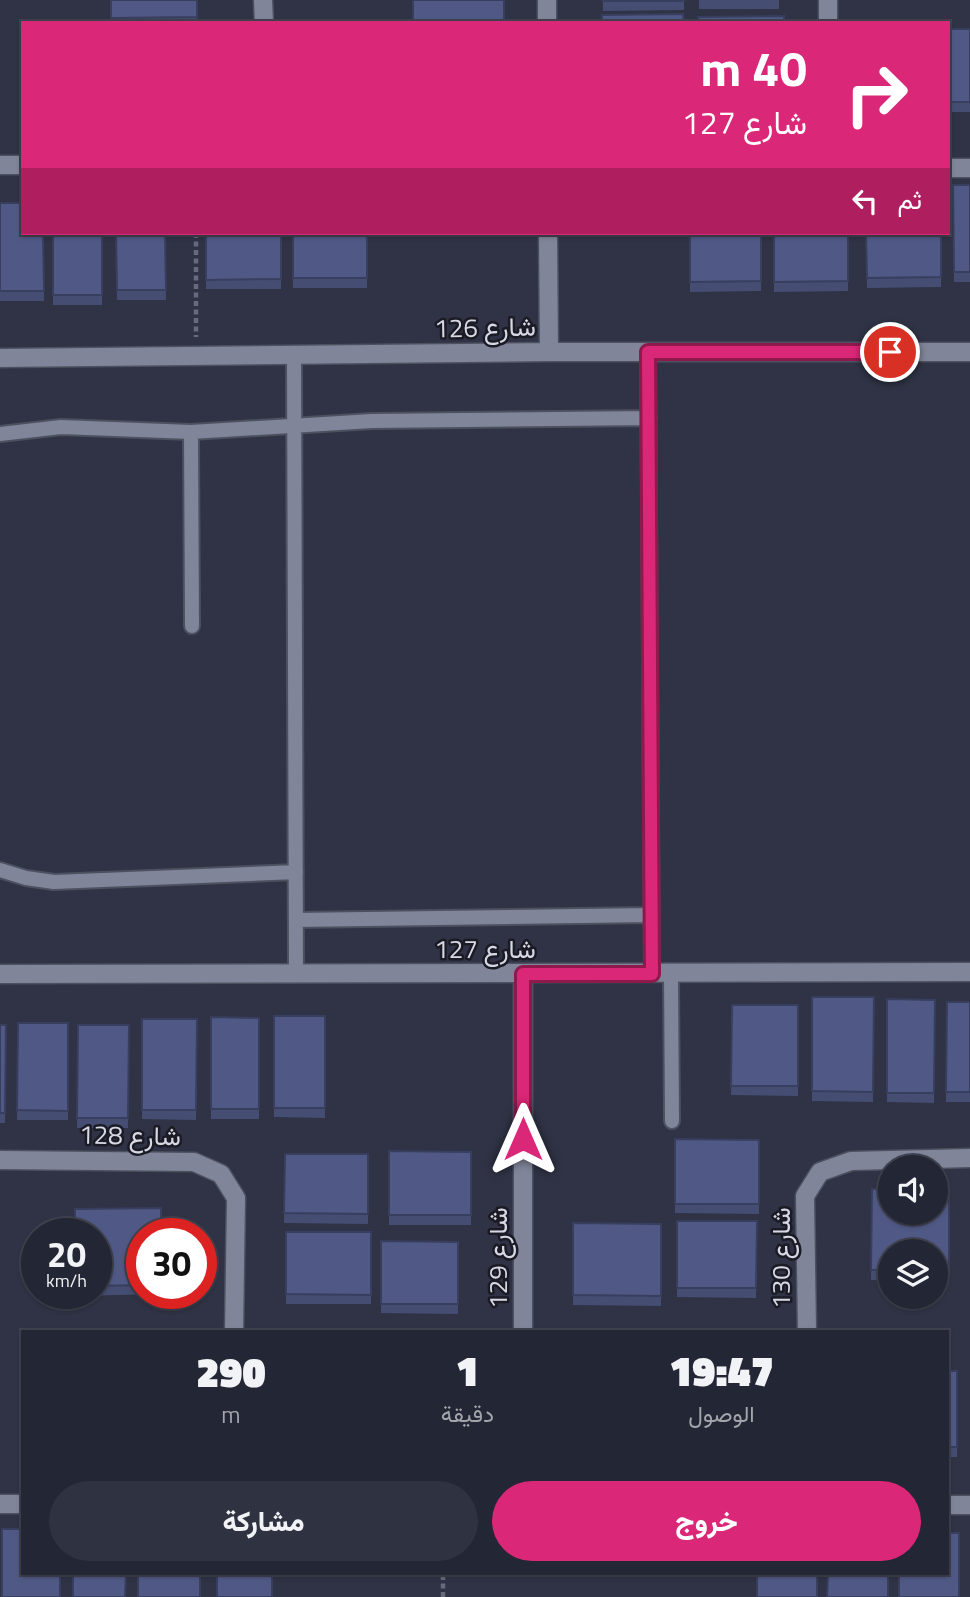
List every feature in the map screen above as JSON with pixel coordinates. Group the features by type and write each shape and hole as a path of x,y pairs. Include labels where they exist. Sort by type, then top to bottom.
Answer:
{"street":[{"path":"263,0 264,21"},
{"path":"547,0 547,21"},
{"path":"828,0 828,21"},
{"path":"0,165 21,165"},
{"path":"950,169 970,168"},
{"path":"548,235 549,352"},
{"name":"شارع 126","path":"0,358 549,352 970,352"},
{"name":"شارع 127","path":"0,974 970,972"},
{"name":"شارع 129","path":"523,974 523,1330"},
{"name":"شارع 130","path":"807,1330 805,1196 820,1171 851,1161 970,1158"},
{"name":"شارع 128","path":"0,1160 194,1162 220,1174 236,1198 234,1330"},
{"path":"0,1504 21,1504"},
{"path":"949,1505 970,1505"}],"lane":[{"path":"648,352 652,974"},
{"path":"294,355 296,973"},
{"path":"0,434 61,427 191,432 294,424 649,418"},
{"path":"191,432 192,626"},
{"path":"0,870 26,878 54,882 296,872"},
{"path":"296,920 652,915"},
{"path":"671,974 672,1121"}],"path":[{"path":"195,235 196,356"},
{"path":"443,1575 443,1597"}],"building":[{"path":"111,0 197,0 197,17 111,18"},
{"path":"413,0 504,0 504,21 413,21"},
{"path":"684,0 684,1 603,1"},
{"path":"683,14 684,21 602,21 602,15"},
{"path":"784,16 784,21 699,21 698,17"},
{"path":"950,29 970,29 970,102 950,102"},
{"path":"953,185 970,185 970,272 954,272"},
{"path":"0,203 21,203 21,235 43,235 44,291 0,291"},
{"path":"53,235 102,235 102,295 53,295"},
{"path":"116,235 165,235 166,290 117,290"},
{"path":"206,235 281,235 281,279 206,280"},
{"path":"293,235 367,235 367,278 293,278"},
{"path":"690,235 761,235 761,281 690,282"},
{"path":"774,235 848,235 848,281 774,282"},
{"path":"866,235 941,235 941,277 867,278"},
{"path":"812,997 874,997 873,1092 812,1091"},
{"path":"887,999 935,1000 934,1093 887,1093"},
{"path":"947,1002 970,1002 970,1092 946,1092"},
{"path":"732,1005 798,1005 798,1086 731,1086"},
{"path":"274,1016 325,1016 325,1108 274,1108"},
{"path":"211,1017 259,1018 259,1109 211,1109"},
{"path":"142,1019 197,1019 196,1110 142,1110"},
{"path":"18,1023 68,1023 68,1111 17,1110"},
{"path":"0,1025 6,1025 5,1113 0,1113"},
{"path":"78,1025 129,1025 128,1118 77,1118"},
{"path":"675,1139 759,1140 759,1204 675,1204"},
{"path":"389,1151 471,1152 471,1215 389,1215"},
{"path":"285,1154 368,1154 368,1214 284,1213"},
{"path":"872,1189 878,1189 878,1225 948,1225 949,1189 949,1270 948,1239 878,1239 878,1270 871,1270"},
{"path":"161,1208 161,1218 126,1218 126,1285 112,1286 112,1218 75,1218 75,1209"},
{"path":"677,1221 757,1221 756,1288 677,1288"},
{"path":"573,1223 661,1224 661,1296 573,1295"},
{"path":"286,1232 371,1232 371,1295 286,1294"},
{"path":"381,1241 458,1242 458,1304 381,1304"},
{"path":"949,1371 957,1371 957,1447 949,1447"},
{"path":"2,1529 21,1529 21,1575 60,1575 60,1597 2,1597"},
{"path":"949,1533 959,1533 959,1597 899,1597 899,1575 949,1575"},
{"path":"73,1575 126,1575 125,1597 73,1597"},
{"path":"138,1575 200,1575 200,1597 138,1597"},
{"path":"217,1575 272,1575 272,1597 217,1597"},
{"path":"757,1575 817,1575 817,1597 757,1597"},
{"path":"828,1575 888,1575 888,1597 827,1597"}],"route":[{"path":"523,1139 523,974 652,974 648,352 890,352"}]}
